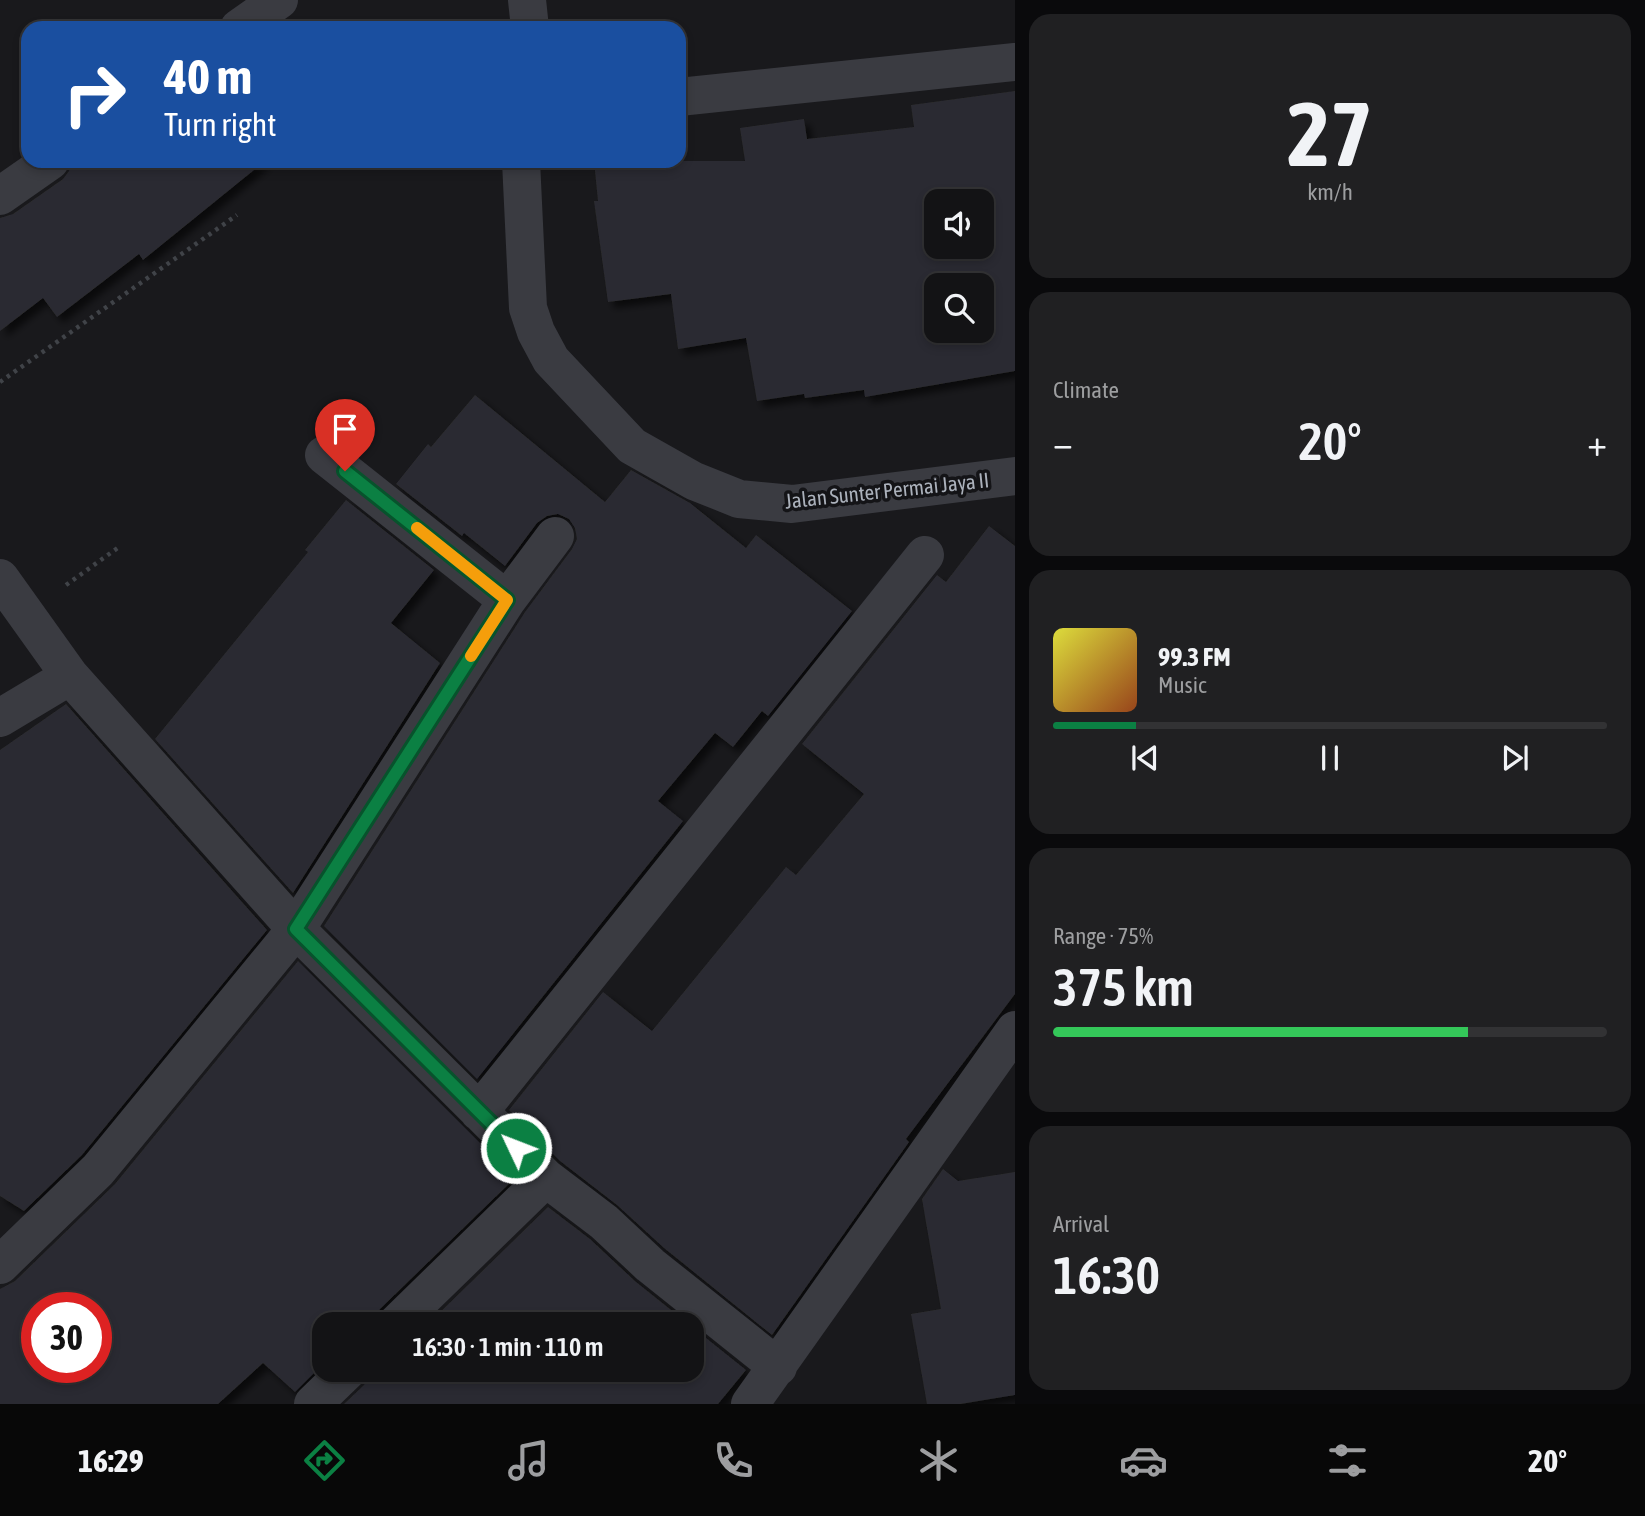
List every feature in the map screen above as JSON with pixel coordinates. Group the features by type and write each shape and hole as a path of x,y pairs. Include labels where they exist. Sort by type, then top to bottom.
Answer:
{"street":[{"path":"249,21 279,0"},
{"path":"527,0 529,21"},
{"path":"686,96 1015,62"},
{"path":"0,196 40,168"},
{"name":"Jalan Sunter Permai Jaya II","path":"522,168 528,307 536,332 551,360 632,446 694,481 739,499 792,504 1015,476"},
{"path":"324,455 507,600"},
{"path":"0,1265 99,1170 296,929 507,600 555,536"},
{"path":"479,1112 925,555"},
{"path":"0,578 69,676 296,929 546,1178 604,1222 650,1265 778,1367"},
{"path":"0,718 69,676"},
{"path":"750,1404 1015,1030"},
{"path":"408,1312 546,1178"},
{"path":"313,1404 336,1382"}],"path":[{"path":"0,382 237,215"},
{"path":"25,614 119,547"}],"building":[{"path":"1015,91 1015,371 865,397 864,390 805,398 804,394 757,401 746,338 678,349 671,294 608,302 594,201 598,201 595,168 686,168 686,161 745,161 740,128 804,119 807,139 914,127 911,105"},
{"path":"70,168 256,168 143,260 139,254 57,317 43,298 0,331 0,218 13,214 63,179"},
{"path":"475,395 605,502 631,470 690,503 746,548 756,535 852,611 768,716 762,711 733,747 715,733 658,801 683,821 477,1079 324,926 525,612 577,539 575,528 569,519 558,514 547,516 537,523 505,566 396,484 428,444 431,447"},
{"path":"346,500 434,570 391,623 440,663 293,893 155,739 308,552 305,550"},
{"path":"989,526 1015,546 1015,994 906,1139 909,1142 772,1335 664,1248 617,1205 560,1161 509,1110 603,992 652,1031 786,867 796,875 864,794 802,744 937,575 946,582"},
{"path":"66,704 267,930 82,1155 24,1211 0,1196 0,750"},
{"path":"298,961 515,1178 378,1312 312,1312 312,1375 295,1392 263,1363 218,1404 0,1404 0,1289 15,1281 115,1184"},
{"path":"943,1169 958,1181 1015,1172 1015,1395 960,1404 927,1404 911,1314 941,1309 922,1199"},
{"path":"548,1207 590,1239 636,1282 674,1312 440,1312"},
{"path":"704,1336 746,1370 718,1404 344,1404 366,1382 704,1382"}],"slow traffic":[{"path":"417,528 507,600 471,656"}],"route":[{"path":"345,471 507,600 296,929 516,1148"}]}
